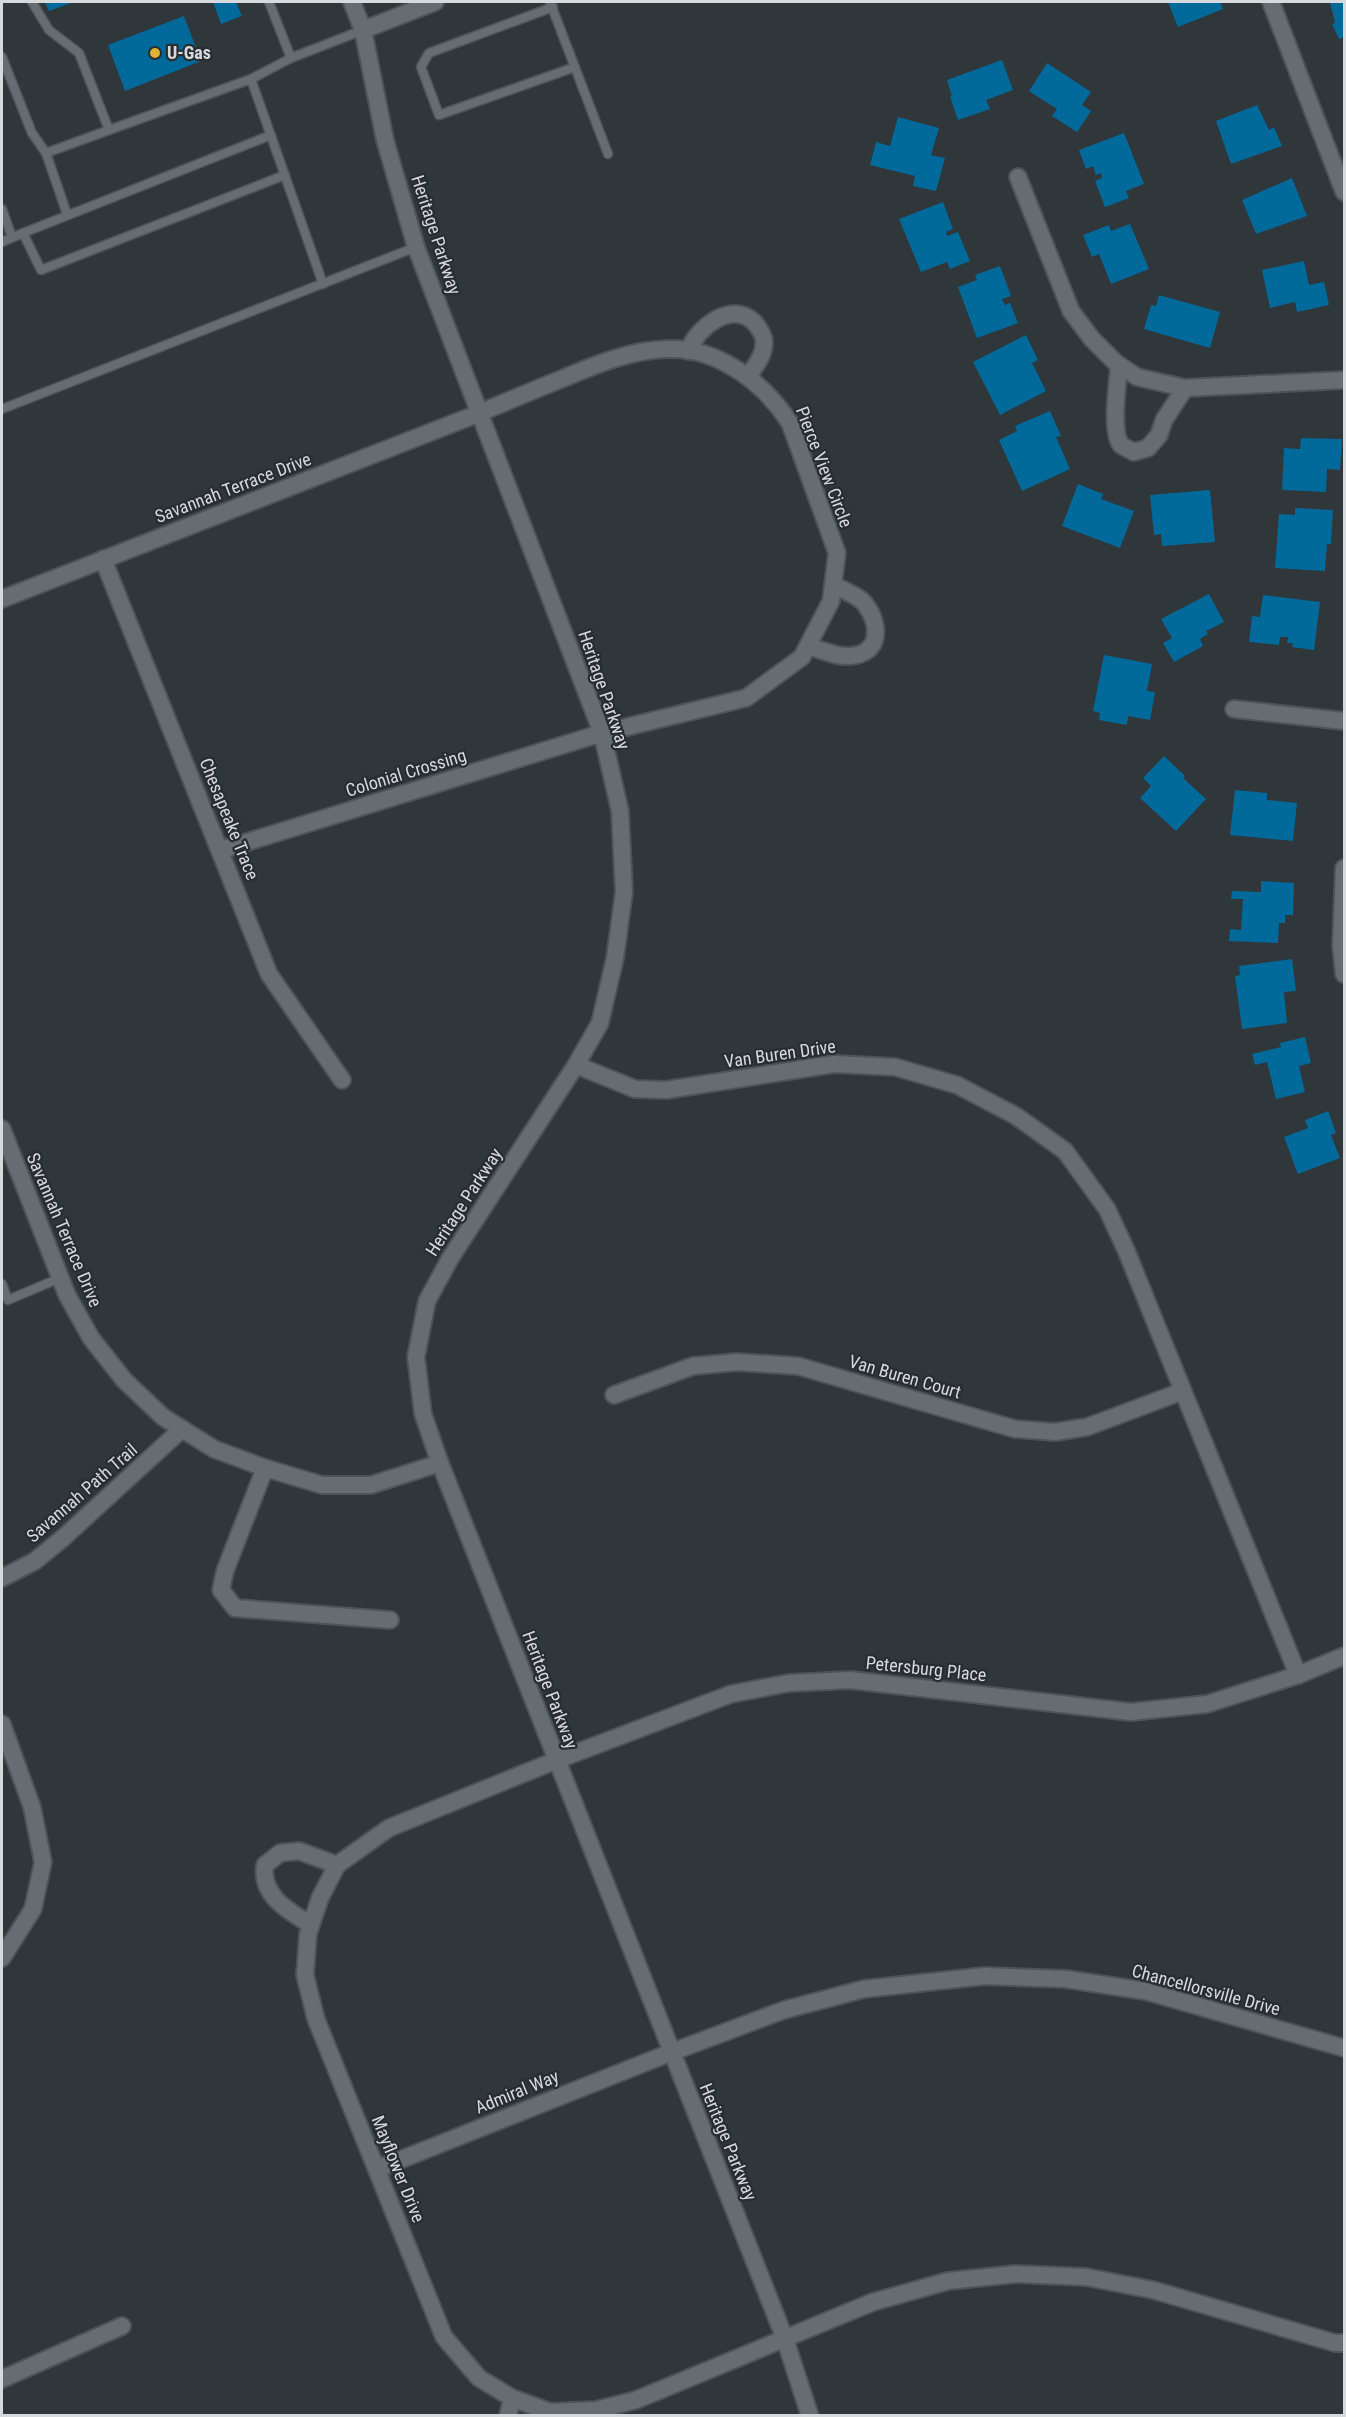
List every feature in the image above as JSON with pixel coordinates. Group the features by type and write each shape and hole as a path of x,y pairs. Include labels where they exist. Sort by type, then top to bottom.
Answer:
{"street":[{"name":"Heritage Parkway","path":"352,2 363,30 385,140 416,247 602,733 620,811 624,892 615,958 600,1023 576,1065 451,1257 427,1301 416,1357 423,1414 440,1463 785,2339 810,2415"},
{"path":"363,30 431,2"},
{"path":"1271,2 1344,192"},
{"path":"1018,177 1071,311 1092,339 1119,365 1137,377 1185,388 1344,380"},
{"path":"688,351 702,329 719,318 735,313 750,318 760,328 765,342 761,358 748,376"},
{"name":"Pierce View Circle","path":"479,413 616,357 668,348 719,359 748,376 779,405 790,423 837,553 831,601 802,657 746,698 602,733"},
{"path":"1119,365 1117,431 1121,444 1134,452 1148,448 1159,435 1164,420 1185,388"},
{"name":"Savannah Terrace Drive","path":"2,599 479,413"},
{"name":"Chesapeake Trace","path":"103,559 269,974 342,1080"},
{"path":"808,646 848,656 866,653 875,642 876,622 864,602 833,585"},
{"path":"1234,709 1344,721"},
{"name":"Colonial Crossing","path":"221,850 602,733"},
{"path":"1344,868 1341,945 1344,974"},
{"name":"Van Buren Drive","path":"576,1065 635,1089 666,1090 834,1064 895,1067 957,1085 1016,1116 1065,1151 1107,1209 1183,1391"},
{"name":"Savannah Terrace Drive","path":"2,1129 60,1278 91,1338 124,1380 163,1417 214,1449 265,1468 322,1485 371,1485 440,1463"},
{"name":"Van Buren Court","path":"614,1395 693,1366 736,1362 798,1366 1015,1429 1054,1432 1087,1427 1183,1391"},
{"path":"1183,1391 1298,1675"},
{"name":"Savannah Path Trail","path":"2,1578 35,1561 63,1538 182,1429"},
{"path":"265,1468 225,1571 220,1590 235,1608 390,1620"},
{"name":"Petersburg Place","path":"557,1760 730,1694 789,1683 850,1680 1131,1712 1208,1704 1298,1675 1344,1656"},
{"path":"2,1724 32,1807 43,1862 33,1909 2,1958"},
{"name":"Mayflower Drive","path":"557,1760 389,1828 337,1865 320,1898 308,1934 305,1975 316,2019 444,2337 479,2378 513,2398 550,2412 570,2413 596,2410 636,2400 785,2339"},
{"path":"311,1925 272,1896 263,1877 266,1865 280,1853 299,1851 337,1865"},
{"name":"Chancellorsville Drive","path":"672,2052 784,2010 864,1989 985,1976 1066,1979 1145,1991 1344,2048"},
{"name":"Admiral Way","path":"377,2169 672,2052"},
{"path":"785,2339 873,2302 938,2284 1016,2274 1086,2277 1153,2290 1335,2343 1344,2343"},
{"path":"2,2379 122,2326"},
{"path":"508,2415 513,2398"}],"lane":[{"path":"32,2 49,30 79,53 109,130"},
{"path":"269,2 291,58"},
{"path":"575,67 439,115 421,67 429,53 551,4 575,67 608,154"},
{"path":"46,153 251,79 291,58 363,30"},
{"path":"2,57 32,133 46,153 67,214"},
{"path":"251,79 323,284"},
{"path":"2,242 67,214 270,135"},
{"path":"23,233 41,270 285,176"},
{"path":"2,209 12,237"},
{"path":"2,409 416,247"},
{"path":"2,1284 5,1301 60,1278"}],"building":[{"path":"45,2 74,2 49,11"},
{"path":"213,2 236,2 242,16 221,24"},
{"path":"1168,2 1220,2 1223,9 1178,27"},
{"path":"1330,2 1344,2 1344,37 1339,39 1332,24 1335,23"},
{"name":"U-Gas","path":"184,16 201,61 125,91 108,45"},
{"path":"1002,60 1013,90 986,100 990,109 958,120 947,80"},
{"path":"1047,63 1091,92 1082,105 1091,111 1077,132 1052,116 1057,109 1029,91"},
{"path":"1257,105 1269,130 1274,127 1282,146 1231,164 1216,121"},
{"path":"898,117 939,128 931,155 945,158 936,191 913,186 915,176 870,165 876,142 890,146"},
{"path":"1124,133 1144,184 1126,191 1129,198 1105,207 1095,181 1102,178 1101,173 1096,175 1093,166 1086,169 1079,150"},
{"path":"1292,178 1307,216 1256,234 1242,200"},
{"path":"943,202 953,229 946,232 947,236 958,232 970,261 950,269 947,262 921,272 899,219"},
{"path":"1130,224 1149,269 1111,284 1099,254 1092,257 1083,235 1109,225 1111,231"},
{"path":"1304,261 1309,285 1324,282 1329,305 1297,312 1295,302 1270,308 1262,270"},
{"path":"1000,266 1011,296 1002,299 1005,305 1010,303 1018,323 977,338 958,287 977,280 975,275"},
{"path":"1159,295 1220,312 1210,348 1144,329 1151,305 1156,306"},
{"path":"1026,335 1038,360 1032,363 1046,391 1000,415 973,362"},
{"path":"1050,411 1061,436 1056,437 1070,469 1022,491 999,440 1017,431 1015,426"},
{"path":"1301,438 1342,439 1340,470 1327,469 1326,492 1282,490 1284,448 1300,449"},
{"path":"1078,484 1103,494 1101,499 1134,511 1120,548 1062,526"},
{"path":"1210,490 1215,542 1162,546 1161,534 1154,535 1150,495"},
{"path":"1295,508 1333,510 1331,544 1327,544 1325,571 1275,568 1279,514 1295,515"},
{"path":"1209,594 1224,622 1206,631 1208,634 1200,639 1203,646 1174,662 1163,643 1172,638 1161,619"},
{"path":"1263,595 1320,602 1314,650 1292,647 1293,643 1287,643 1288,637 1280,637 1279,645 1249,642 1252,616 1260,617"},
{"path":"1104,655 1152,664 1147,691 1155,692 1150,720 1128,716 1127,725 1099,720 1100,713 1093,711"},
{"path":"1164,756 1206,799 1176,831 1140,798 1151,786 1143,778"},
{"path":"1235,790 1267,793 1267,800 1297,803 1293,841 1230,835"},
{"path":"1261,881 1294,883 1293,915 1285,915 1285,923 1279,923 1278,943 1229,941 1230,929 1241,930 1243,899 1231,899 1232,891 1261,892"},
{"path":"1292,959 1296,991 1284,992 1287,1023 1242,1029 1235,976 1240,975 1239,966"},
{"path":"1305,1037 1311,1063 1299,1066 1305,1092 1276,1099 1267,1062 1255,1065 1252,1054 1281,1047 1280,1043"},
{"path":"1328,1111 1336,1133 1331,1135 1340,1158 1298,1174 1284,1137 1308,1128 1305,1120"}],"place":[{"name":"U-Gas","path":"155,53"}]}
